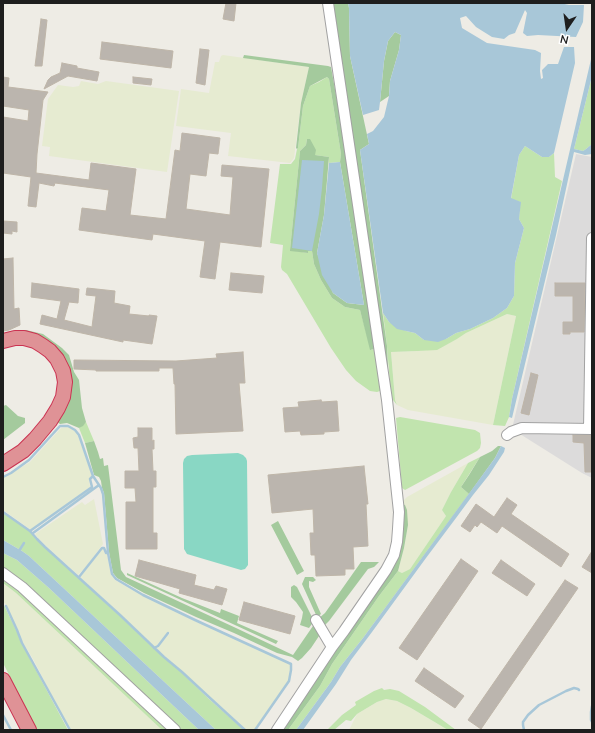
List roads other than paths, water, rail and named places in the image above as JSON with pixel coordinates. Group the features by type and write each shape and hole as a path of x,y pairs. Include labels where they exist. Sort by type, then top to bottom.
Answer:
{"highway":[{"path":"3,341 15,338 24,338 43,346 57,359 64,371 65,382 63,397 50,421 23,451 3,464"},
{"path":"3,680 29,730"},
{"path":"3,697 20,730"}],"street":[{"path":"277,730 332,646 386,570 394,555 397,542 399,512 387,400 328,3"},
{"path":"507,436 511,432 522,428 591,429 592,238"},
{"path":"3,573 22,587 176,730"},
{"path":"316,620 332,646"}],"water":[{"path":"348,3 560,3 569,5 584,5 583,22 576,37 538,35 527,36 523,33 527,13 525,10 515,33 504,39 492,37 476,27 466,16 460,18 462,28 487,43 535,50 541,53 541,79 543,78 542,70 548,64 558,64 564,47 574,47 575,63 554,153 549,157 542,157 525,146 519,155 511,198 521,202 519,219 524,228 515,263 514,296 507,308 493,318 438,342 424,340 415,333 397,329 389,322 383,313 360,150 369,144 367,134 373,131 384,117 389,96 390,81 399,50 401,35 395,32 388,41 384,61 379,110 363,115 350,56"},
{"path":"592,55 592,76 574,149 583,151 592,144 592,154 585,155 574,152 556,235 512,418 509,417 512,399"},
{"path":"302,160 324,161 319,214 312,251 292,248"},
{"path":"340,162 364,305 347,303 333,293 322,275 317,253 324,215 329,163"},
{"path":"501,446 505,448 504,452 489,475 351,660 336,684 303,730 296,730 331,682 340,667 495,458"},
{"path":"3,540 29,556 216,730 199,730 49,588 17,560 3,553"}],"waterway":[{"path":"3,477 29,460 60,426 68,426 75,430 79,435 93,476 103,494 108,553 112,574 116,579 143,595 291,664 289,681 255,730"},
{"path":"30,531 92,487 90,479 93,476"},
{"path":"33,533 99,485"},
{"path":"3,512 30,531 45,547 245,730"},
{"path":"19,551 24,543"},
{"path":"79,577 102,548 104,548 106,553 108,553"},
{"path":"6,606 22,643 70,730"},
{"path":"154,648 158,646 168,633"},
{"path":"524,730 523,722 539,705 566,691 574,688 579,690"},
{"path":"592,706 592,722"},
{"path":"3,715 11,730"}]}
